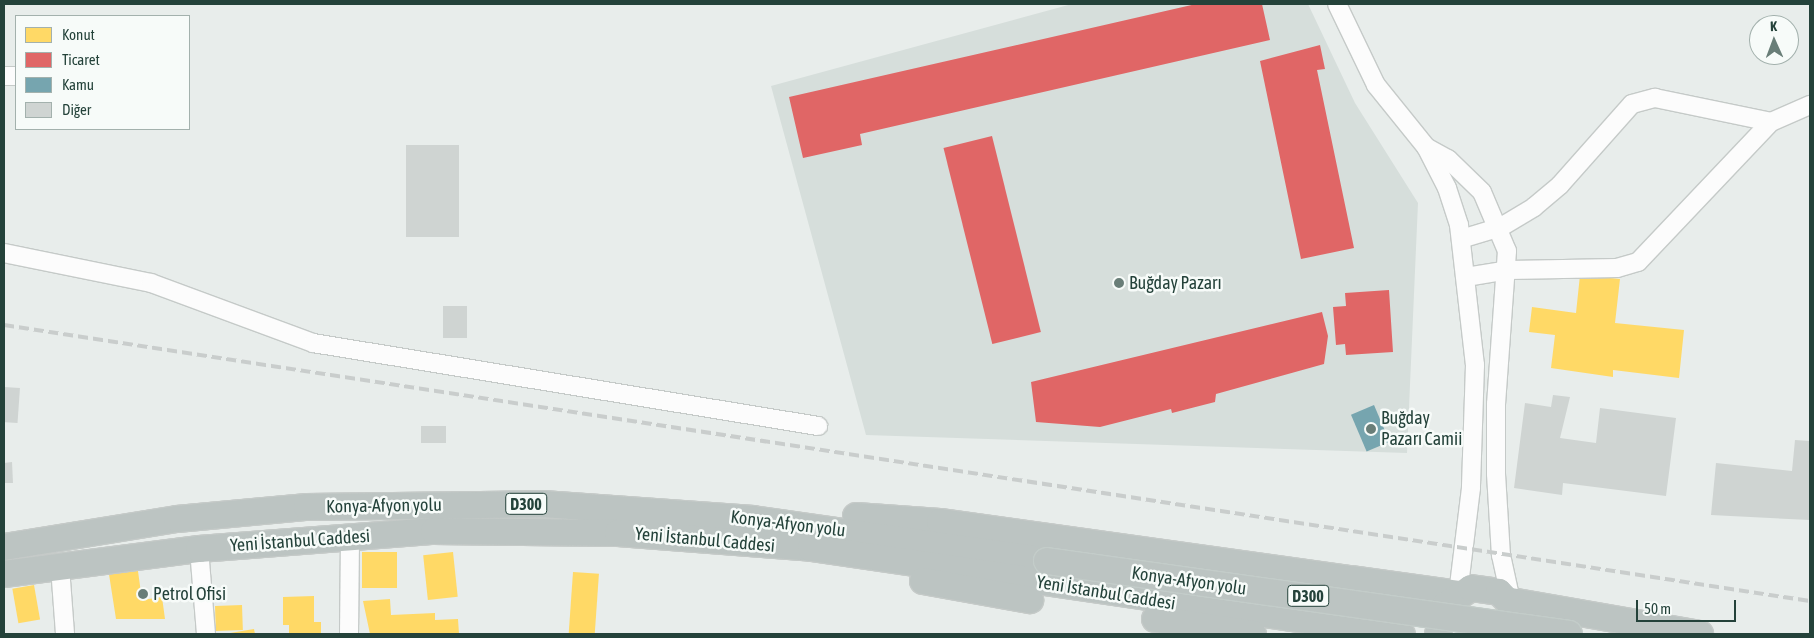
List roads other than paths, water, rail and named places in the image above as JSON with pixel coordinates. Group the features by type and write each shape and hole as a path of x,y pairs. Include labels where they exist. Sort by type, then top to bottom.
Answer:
{"highway":[{"name":"Konya-Afyon yolu","path":"4,547 177,519 307,507 543,504 753,519 1044,572 1569,634"},
{"path":"753,519 813,514 940,522 1458,594 1486,588 1511,600 1700,634"},
{"name":"Yeni İstanbul Caddesi","path":"4,574 199,549 434,531 618,533 1044,572 1402,634"},
{"path":"792,548 807,558 971,592 1253,634"},
{"path":"1438,634 1446,605 1458,594"},
{"path":"1511,600 1520,614 1522,634"}],"street":[{"path":"1337,4 1376,85 1426,147 1447,188 1461,239 1475,365 1471,488 1458,594"},
{"path":"1461,239 1501,227 1560,185 1632,104 1655,98 1771,122"},
{"path":"1466,277 1509,270 1617,268 1638,262 1771,122 1810,105"},
{"path":"1426,147 1448,159 1482,192 1501,227 1509,270 1496,444 1501,555 1511,600"},
{"path":"4,253 151,283 312,343 818,426"},
{"path":"349,634 350,537"},
{"path":"199,549 206,634"},
{"path":"60,567 65,634"}],"railway":[{"path":"4,325 1810,601"}],"place":[{"name":"Buğday Pazarı","path":"1119,283"},
{"name":"Buğday Pazarı Camii","path":"1371,429"},
{"name":"Petrol Ofisi","path":"143,594"}]}
